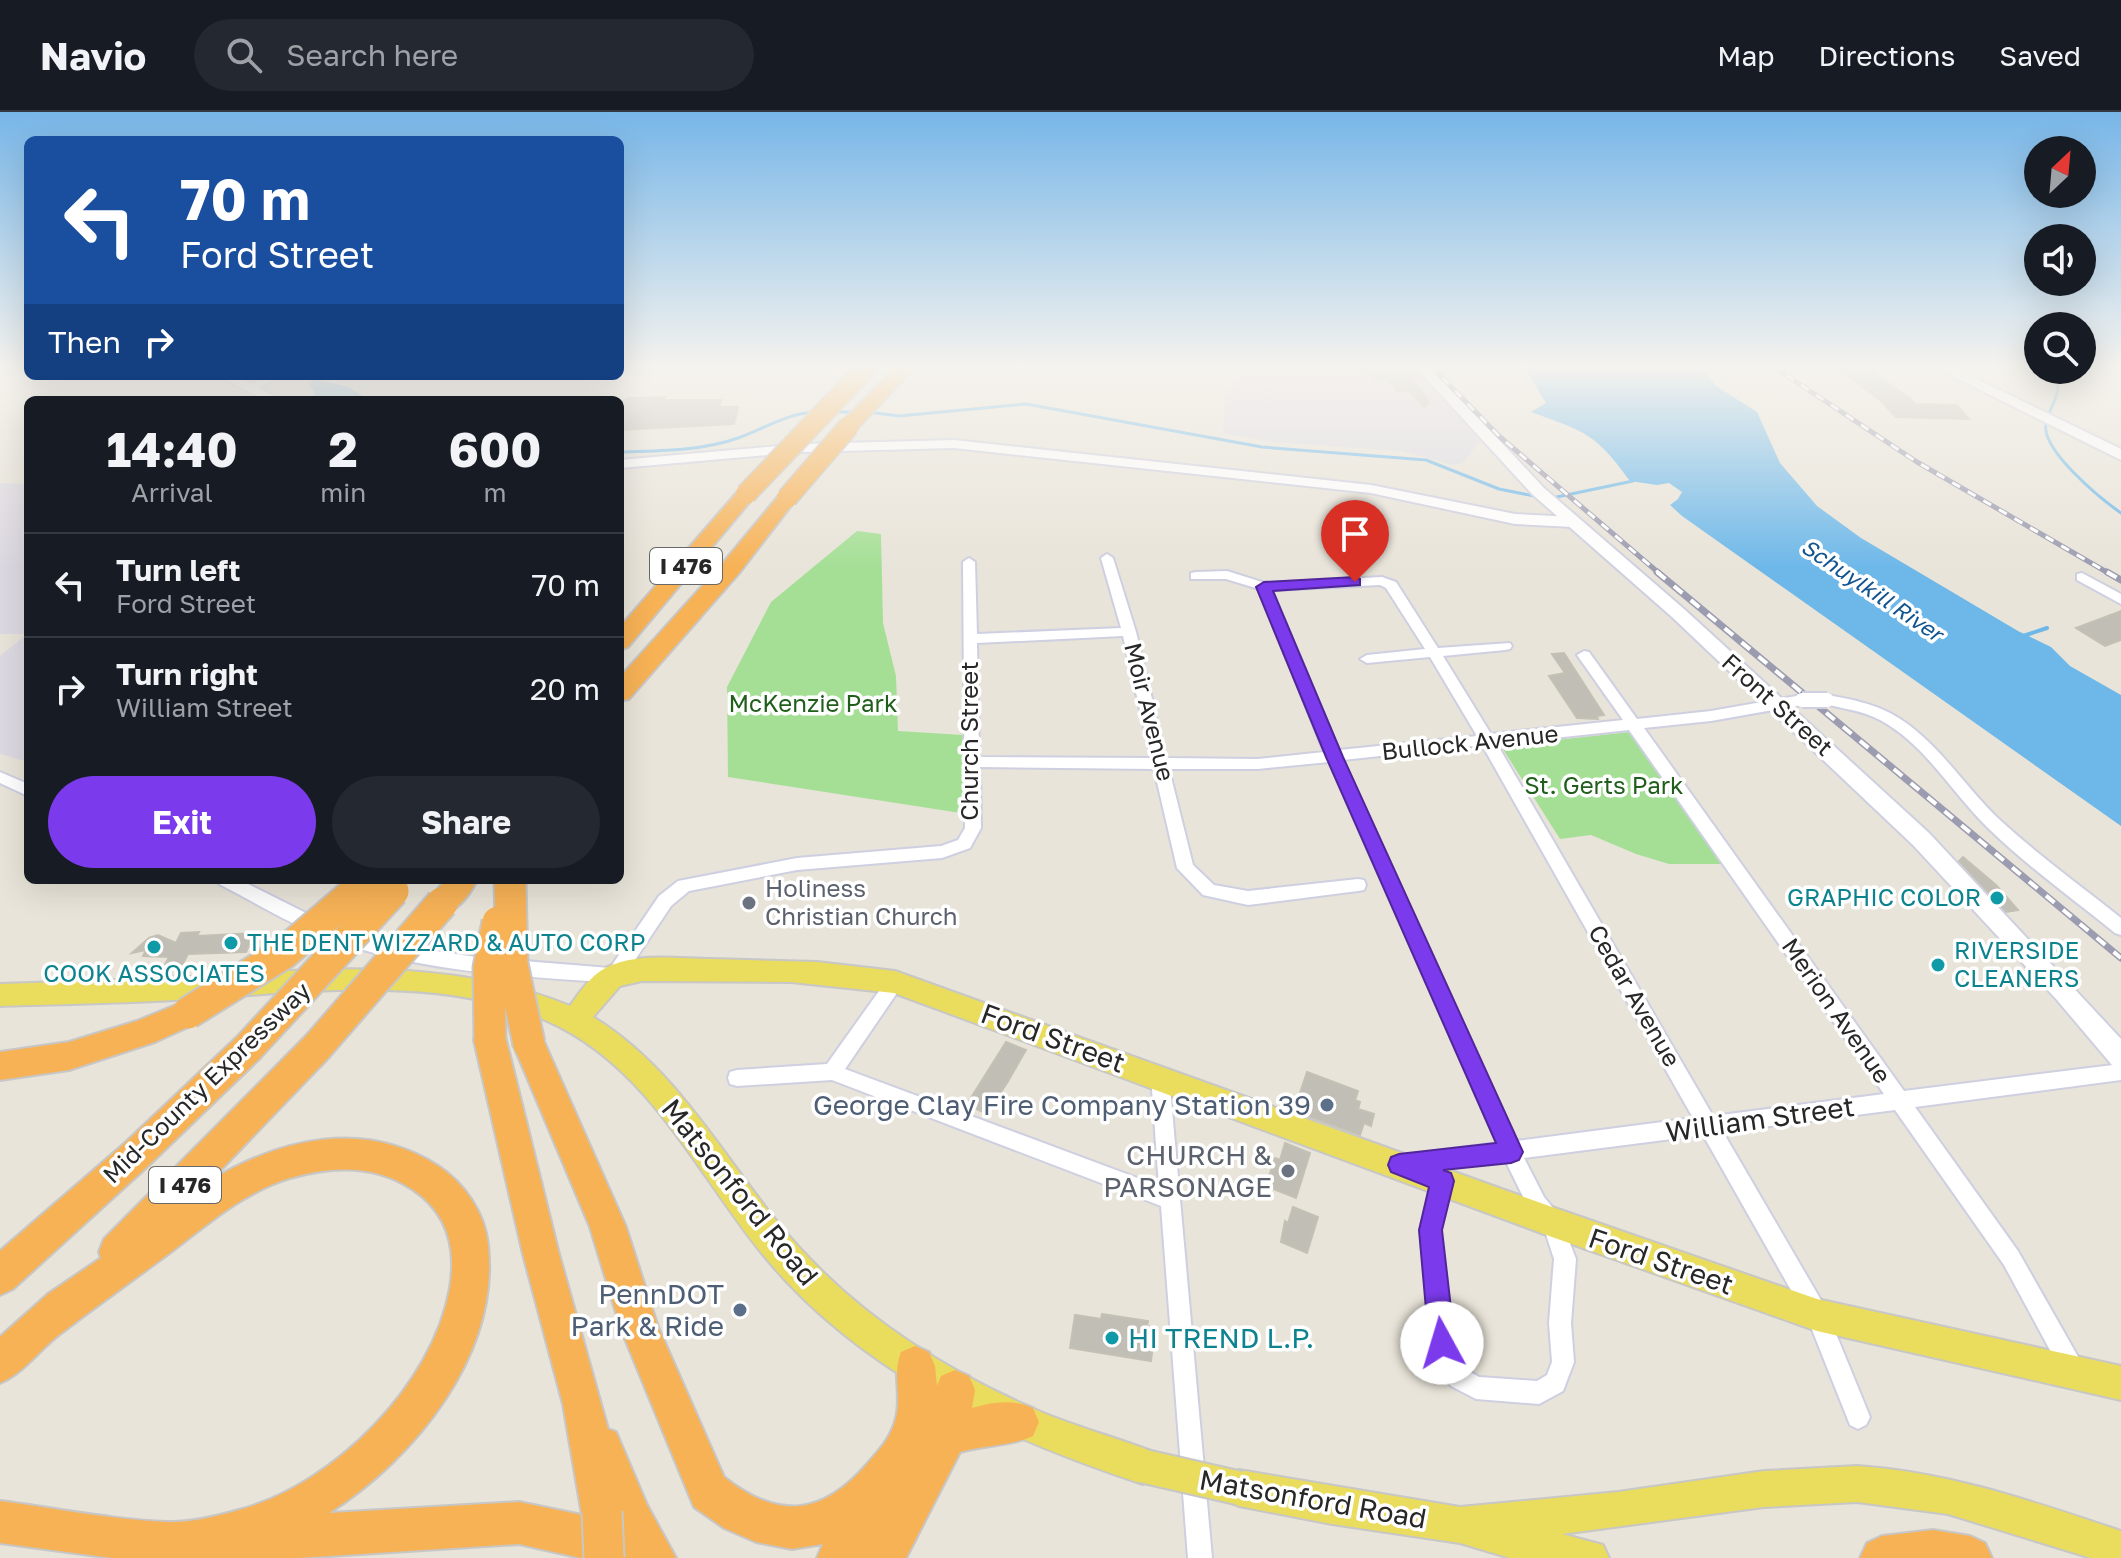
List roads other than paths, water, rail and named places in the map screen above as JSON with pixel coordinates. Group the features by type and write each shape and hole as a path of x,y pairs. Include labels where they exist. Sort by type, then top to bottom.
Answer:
{"highway":[{"name":"I 476","path":"624,637 802,432"},
{"name":"I 476","path":"624,688 731,568 843,432"},
{"path":"624,614 746,494"},
{"path":"624,712 731,568"},
{"path":"0,1067 69,1056 144,1032 188,1013 235,987 388,884"},
{"name":"Mid-County Expressway","path":"0,1276 137,1154 248,1048 388,884"},
{"path":"509,884 496,927 489,968 490,1040 541,1254 583,1404 625,1530 654,1558"},
{"path":"510,884 509,950 529,1044 608,1227 640,1329 709,1492 727,1509 749,1520 781,1528 812,1524 844,1514 868,1495 919,1443 990,1423 1019,1422"},
{"name":"Mid-County Expressway","path":"0,1363 176,1193 317,1047 452,892"},
{"path":"49,1319 223,1192 271,1167 292,1161 344,1153 386,1157 424,1175 459,1211 473,1256 464,1315 446,1359 413,1412 370,1457 296,1507 243,1531 170,1544"},
{"path":"879,1558 893,1540 919,1443 915,1366"},
{"path":"839,1558 955,1390"},
{"path":"0,1522 170,1544 519,1523 566,1531 625,1530"},
{"path":"604,1558 625,1530"},
{"path":"1882,1558 1933,1552 1970,1558"}],"main road":[{"name":"Front Street","path":"1484,432 1544,497 1678,613 1921,839 2066,993 2121,1057"},
{"path":"2076,432 2121,455"},
{"name":"Ford Street","path":"615,976 646,971 744,969 847,974 895,982 1160,1076 1552,1222 1817,1315 2121,1383"},
{"name":"Church Street","path":"575,1020 600,988 615,976"},
{"name":"Matsonford Road","path":"0,995 296,982 439,982 489,990 575,1020 615,1044 643,1073 711,1155 761,1228 830,1302 915,1366 955,1390 1019,1422 1143,1466 1332,1506 1460,1525 1543,1549 1590,1558"},
{"name":"Matsonford Road","path":"1460,1525 1589,1514 1770,1488 1848,1483 1909,1488 1957,1497 2121,1550"}],"street":[{"path":"624,464 811,448 954,444 1371,489 1515,519 1573,522"},
{"name":"Moir Avenue","path":"1107,558 1163,766 1185,868 1209,890 1248,898 1358,885"},
{"name":"Church Street","path":"615,976 665,901 684,886 797,864 942,852 964,844 973,828 969,562"},
{"path":"1196,576 1227,575 1264,587 1334,757 1511,1152 1537,1204 1552,1222 1565,1259 1560,1323 1563,1362 1555,1383 1539,1393 1476,1388 1459,1378 1445,1360 1430,1230 1442,1181"},
{"path":"2082,577 2121,600"},
{"name":"Cedar Avenue","path":"1264,587 1382,581 1391,585 1437,654 1817,1315 1858,1417"},
{"path":"970,639 1129,632"},
{"path":"1367,659 1505,646"},
{"name":"Merion Avenue","path":"1584,655 2011,1258 2076,1375"},
{"name":"Bullock Avenue","path":"972,762 1163,766 1258,764 1633,725 1802,700 1827,700 1875,712 1914,734 1992,822 2121,928"},
{"path":"0,777 24,788"},
{"name":"Ford Street","path":"233,884 302,921 373,946 462,963 615,976"},
{"path":"832,1072 895,982"},
{"path":"737,1078 832,1072 1170,1200"},
{"name":"William Street","path":"1399,1165 2121,1072"},
{"path":"1160,1076 1200,1558"}],"water":[{"name":"Schuylkill River","path":"1582,432 1766,432 1780,463 1817,506 1861,538 2018,631 2051,647 2070,666 2121,695 2121,826 1682,516 1670,505 1682,492 1669,483 1657,485 1630,481 1608,453"}],"waterway":[{"path":"624,452 710,446 751,432"},
{"path":"1182,432 1262,447 1426,460 1499,489 1539,497"},
{"path":"2047,432 2062,460 2121,513"},
{"path":"1552,498 1633,481"},
{"path":"2023,636 2047,628"}],"railway":[{"path":"1496,432 1660,574"},
{"path":"1873,432 1917,462 2110,574"},
{"path":"1657,572 2121,958"},
{"path":"2107,572 2121,580"}],"place":[{"name":"GRAPHIC COLOR","path":"1997,898"},
{"name":"Holiness Christian Church","path":"749,903"},
{"name":"THE DENT WIZZARD & AUTO CORP","path":"231,943"},
{"name":"COOK ASSOCIATES","path":"154,947"},
{"name":"RIVERSIDE CLEANERS","path":"1938,965"},
{"name":"George Clay Fire Company Station 39","path":"1327,1105"},
{"name":"CHURCH & PARSONAGE","path":"1288,1171"},
{"name":"PennDOT Park & Ride","path":"740,1310"},
{"name":"HI TREND L.P.","path":"1112,1338"}],"park label":[{"name":"McKenzie Park","path":"813,704"},
{"name":"St. Gerts Park","path":"1604,786"}]}
